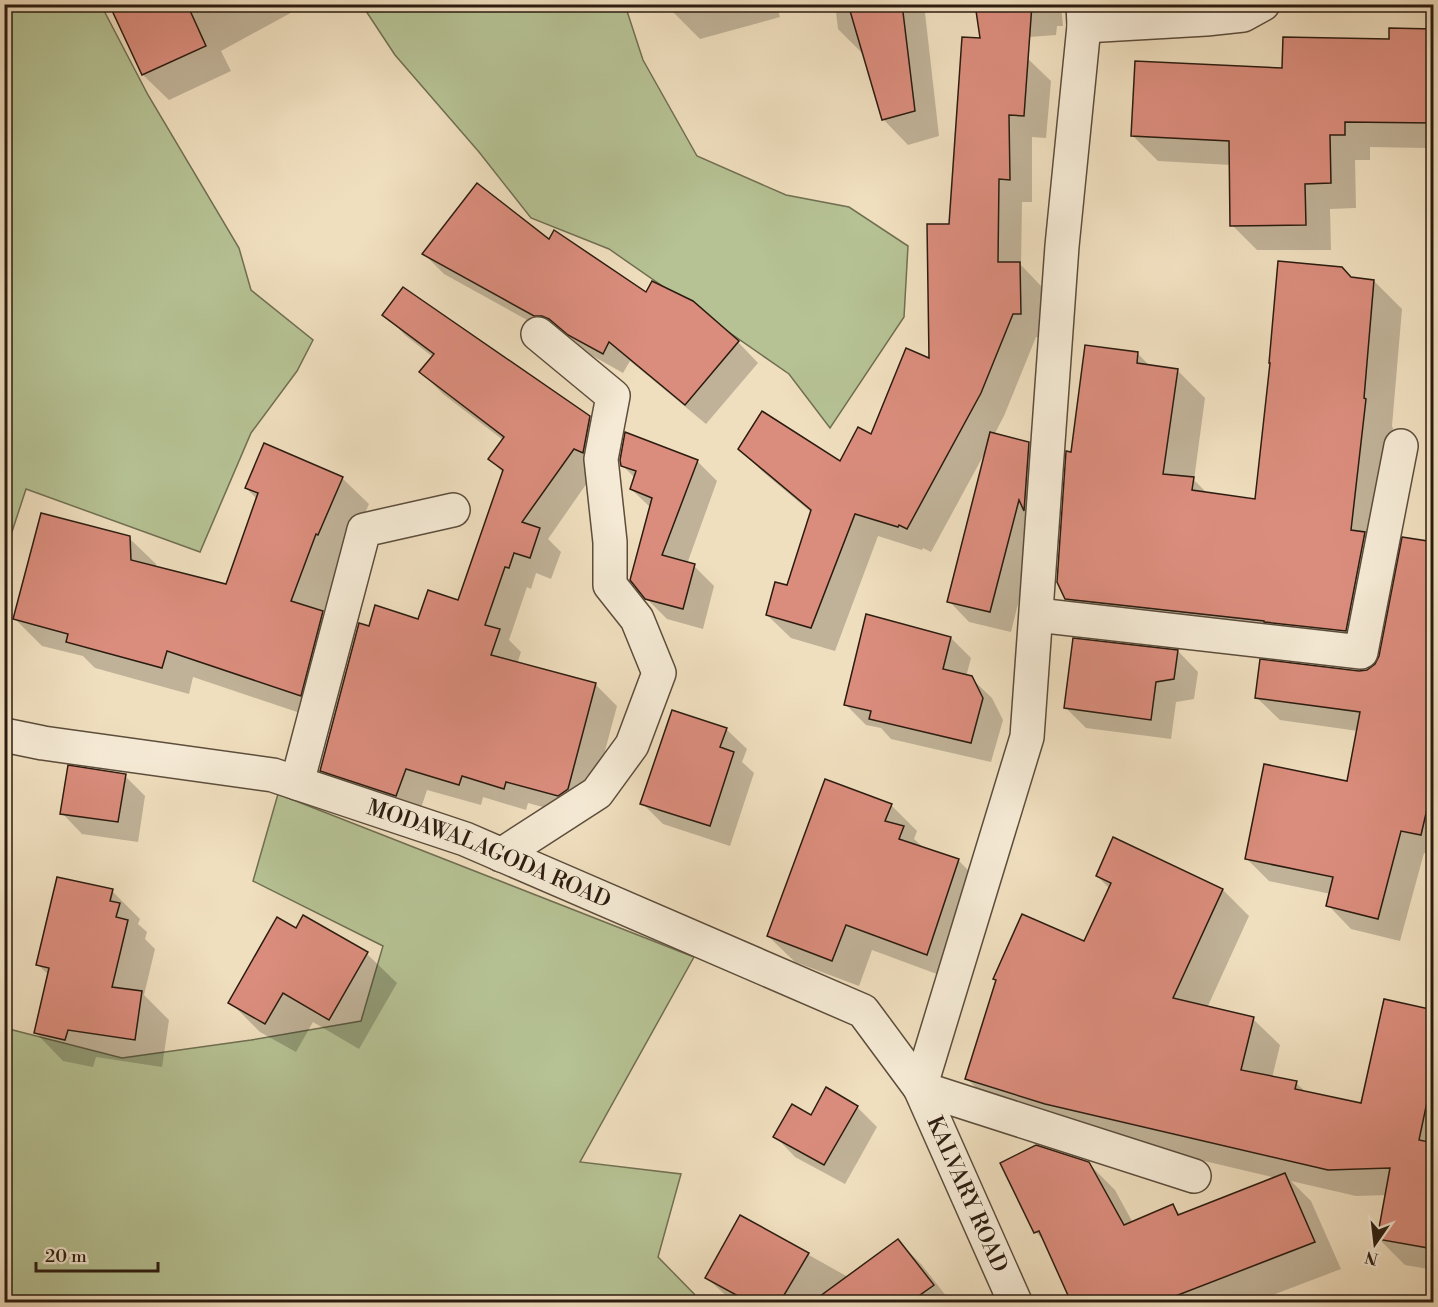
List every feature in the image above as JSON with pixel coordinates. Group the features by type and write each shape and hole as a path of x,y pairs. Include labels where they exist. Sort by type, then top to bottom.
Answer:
{"street":[{"path":"1194,1176 920,1088 1027,737 1062,246 1084,15 1215,18 1243,15 1263,4"},
{"path":"501,855 597,794 632,745 659,673 637,619 610,585 610,542 601,459 614,396 538,334"},
{"path":"1037,615 1361,652 1401,446"},
{"path":"297,783 364,530 453,510"},
{"name":"MODAWALAGODA ROAD","path":"4,735 43,743 273,775 465,839 863,1011 920,1088"},
{"name":"KALVARY ROAD","path":"920,1088 1015,1302"}],"green space":[{"path":"5,4 101,5 148,95 239,248 251,290 313,340 297,371 251,433 200,552 26,489 5,553"},
{"path":"362,5 625,5 643,60 697,156 786,195 849,207 908,246 904,317 830,428 789,374 609,249 531,218 479,152 395,55"},
{"path":"278,794 694,957 580,1162 681,1174 658,1257 702,1302 5,1302 5,1028 122,1058 251,1040 361,1021 383,946 253,881"}],"building":[{"path":"109,4 187,4 206,46 142,75"},
{"path":"848,4 902,4 915,111 882,120"},
{"path":"975,4 1032,4 1024,116 1009,115 1010,180 999,179 998,262 1020,262 1021,314 1013,314 981,393 907,529 855,514 811,628 766,615 775,582 787,585 811,510 738,449 762,411 840,461 858,427 871,434 906,348 929,358 927,224 949,224 962,37 980,38"},
{"path":"1389,28 1434,29 1434,123 1345,122 1345,135 1330,135 1331,183 1305,184 1306,225 1230,226 1229,141 1131,136 1135,61 1282,68 1283,37 1389,39"},
{"path":"477,183 549,239 554,230 646,292 652,281 693,301 739,341 685,405 609,342 603,354 568,335 549,319 534,316 422,254"},
{"path":"1278,261 1342,267 1351,277 1374,280 1364,398 1366,399 1351,530 1365,532 1346,631 1065,599 1057,582 1066,451 1071,452 1085,345 1138,352 1137,363 1178,369 1163,474 1194,477 1192,490 1255,499 1270,363"},
{"path":"403,287 590,416 583,453 574,449 522,522 540,528 530,558 514,553 509,568 505,567 485,625 500,629 491,655 596,683 568,789 558,796 506,782 504,789 462,776 459,785 406,769 396,796 320,771 359,623 369,626 375,605 418,619 428,590 458,600 503,470 488,459 504,437 419,372 434,354 382,315"},
{"path":"625,432 698,460 662,555 695,564 683,609 645,599 630,580 652,498 630,489 636,471 621,466"},
{"path":"990,432 1029,442 1024,511 1019,500 990,612 947,602"},
{"path":"264,443 343,477 318,535 316,534 291,601 323,611 301,696 167,651 162,668 66,642 68,634 13,619 41,513 130,536 131,560 226,584 258,493 245,488"},
{"path":"1402,537 1434,542 1434,779 1421,835 1401,831 1378,919 1326,906 1333,877 1245,859 1264,764 1347,781 1360,712 1255,698 1260,659 1359,671 1367,670 1375,664 1379,656"},
{"path":"866,614 951,637 943,669 972,676 983,698 971,743 869,719 871,711 844,705"},
{"path":"1073,638 1178,650 1174,679 1156,682 1151,720 1064,708"},
{"path":"672,710 727,728 720,747 734,752 710,826 640,804"},
{"path":"68,765 126,774 118,822 60,814"},
{"path":"825,779 892,804 885,821 904,826 899,839 959,859 927,955 846,925 832,961 767,936"},
{"path":"1113,837 1223,889 1173,998 1254,1017 1241,1070 1297,1081 1295,1089 1361,1103 1384,999 1434,1010 1434,1069 1419,1140 1434,1143 1434,1249 1377,1239 1390,1168 1328,1170 1045,1104 965,1079 996,980 993,979 1022,914 1084,941 1111,883 1096,876"},
{"path":"57,877 113,889 110,901 120,903 116,917 128,920 112,987 142,991 135,1040 68,1030 65,1040 34,1033 49,968 36,965"},
{"path":"303,915 368,952 329,1020 283,993 265,1024 228,1003 277,917 296,928"},
{"path":"826,1087 858,1106 824,1165 773,1137 792,1104 811,1115"},
{"path":"1036,1145 1089,1162 1124,1225 1173,1204 1178,1215 1285,1173 1315,1242 1160,1302 1071,1302 1039,1231 1034,1233 1000,1163"},
{"path":"740,1215 809,1253 780,1302 749,1302 705,1278"},
{"path":"898,1239 934,1285 910,1302 812,1302"}]}
